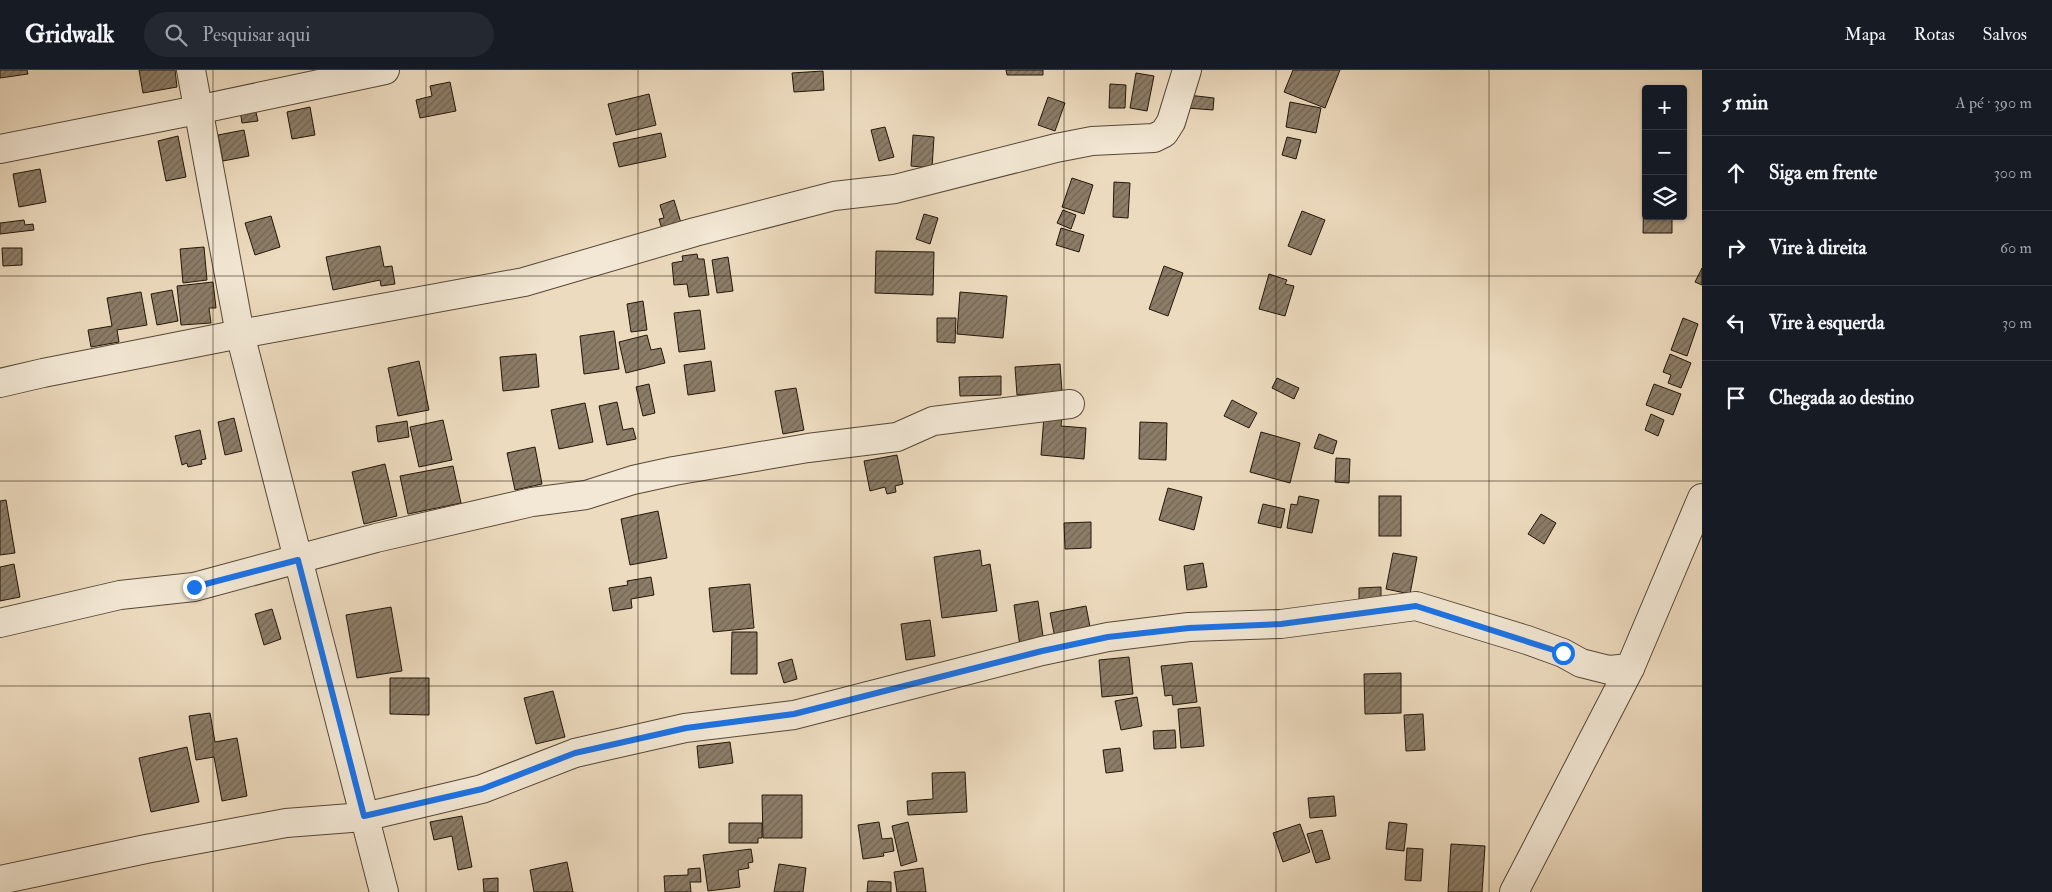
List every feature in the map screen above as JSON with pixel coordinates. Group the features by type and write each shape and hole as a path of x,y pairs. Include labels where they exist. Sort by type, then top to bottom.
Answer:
{"street":[{"path":"191,70 240,334 384,892"},
{"path":"0,149 385,70"},
{"path":"0,383 240,334 524,282 695,232 834,196 895,189 1056,148 1092,141 1154,138 1164,133 1171,122 1187,70"},
{"path":"0,624 120,595 194,587 376,538 532,502 586,496 633,480 674,470 808,448 897,436 933,421 1070,404"},
{"path":"1514,892 1630,668 1702,498"},
{"path":"0,880 146,849 286,823 364,816 482,789 575,753 686,728 794,714 1042,651 1108,637 1180,628 1281,624 1416,606 1526,640 1563,653 1581,663 1609,670 1630,668"}],"building":[{"path":"0,70 27,70 28,74 0,78"},
{"path":"139,70 175,70 177,87 143,93"},
{"path":"1006,70 1043,70 1043,75 1007,75"},
{"path":"1293,70 1340,70 1325,108 1284,92"},
{"path":"823,71 824,90 794,92 792,73"},
{"path":"1136,73 1154,76 1147,111 1130,108"},
{"path":"450,82 456,111 420,118 416,100 432,96 430,86"},
{"path":"1110,84 1126,85 1125,108 1109,108"},
{"path":"649,94 656,125 616,135 608,104"},
{"path":"1188,95 1214,98 1213,110 1187,108"},
{"path":"1048,97 1065,103 1055,131 1038,125"},
{"path":"1290,102 1321,108 1316,133 1286,127"},
{"path":"310,107 315,135 292,139 287,112"},
{"path":"255,108 258,121 242,123 240,110"},
{"path":"885,127 894,157 879,161 871,130"},
{"path":"244,130 249,156 223,161 218,135"},
{"path":"661,133 666,157 619,167 613,143"},
{"path":"913,135 934,137 932,168 911,166"},
{"path":"178,136 186,177 166,181 158,141"},
{"path":"1287,137 1301,140 1296,159 1282,155"},
{"path":"40,169 46,202 19,207 13,174"},
{"path":"1072,178 1093,185 1084,214 1062,207"},
{"path":"1114,182 1130,183 1128,218 1113,217"},
{"path":"674,200 681,223 662,229 659,219 664,218 660,205"},
{"path":"1063,210 1076,215 1071,229 1057,223"},
{"path":"1302,211 1325,220 1311,255 1288,246"},
{"path":"924,214 938,218 930,244 916,239"},
{"path":"271,216 280,247 255,255 245,223"},
{"path":"24,220 25,225 33,224 34,230 0,234 0,223"},
{"path":"1643,220 1672,220 1672,233 1643,233"},
{"path":"1061,228 1084,235 1079,252 1056,245"},
{"path":"380,246 384,267 392,266 395,284 381,286 380,280 333,290 326,257"},
{"path":"204,247 207,280 183,283 180,249"},
{"path":"2,248 22,248 22,265 3,266"},
{"path":"876,251 934,252 933,295 875,293"},
{"path":"697,254 698,259 704,259 709,295 689,297 687,284 674,285 672,263 683,261 682,256"},
{"path":"728,257 733,291 717,293 712,260"},
{"path":"1164,266 1183,273 1168,316 1149,309"},
{"path":"1702,268 1702,285 1695,282"},
{"path":"1269,274 1287,280 1285,284 1294,286 1285,316 1259,309"},
{"path":"213,282 216,308 209,308 211,323 181,325 177,286"},
{"path":"172,290 178,321 157,325 151,294"},
{"path":"141,292 147,325 117,330 119,342 91,347 88,330 112,326 107,298"},
{"path":"960,292 1007,296 1003,338 957,334"},
{"path":"643,301 647,330 631,332 627,304"},
{"path":"700,310 705,349 679,352 674,313"},
{"path":"937,318 956,318 955,343 937,342"},
{"path":"1683,318 1698,324 1687,356 1671,350"},
{"path":"614,331 619,369 584,374 580,336"},
{"path":"647,335 651,350 661,348 665,363 626,373 619,342"},
{"path":"536,354 539,387 503,391 500,357"},
{"path":"1670,354 1691,363 1681,388 1668,383 1671,375 1663,372"},
{"path":"419,361 429,410 398,416 388,368"},
{"path":"711,361 715,391 688,395 684,365"},
{"path":"1060,364 1062,392 1017,395 1015,367"},
{"path":"1001,376 1001,395 960,396 959,377"},
{"path":"1277,378 1299,388 1294,399 1272,388"},
{"path":"649,384 655,413 643,416 636,387"},
{"path":"1654,384 1681,394 1673,415 1646,405"},
{"path":"796,388 804,430 783,434 775,391"},
{"path":"1232,400 1257,413 1249,428 1224,416"},
{"path":"617,402 623,430 633,428 636,439 607,445 599,406"},
{"path":"585,403 593,442 559,449 551,410"},
{"path":"1651,414 1664,420 1658,436 1645,430"},
{"path":"1044,416 1062,417 1061,426 1086,428 1084,459 1041,455"},
{"path":"234,418 242,451 225,455 218,422"},
{"path":"443,420 452,460 419,467 410,427"},
{"path":"407,421 409,437 378,442 376,426"},
{"path":"1140,422 1167,423 1166,460 1139,459"},
{"path":"200,430 206,459 201,460 202,464 188,467 187,463 182,465 175,436"},
{"path":"1261,432 1300,443 1290,483 1250,472"},
{"path":"1319,434 1337,441 1333,454 1314,448"},
{"path":"535,447 542,484 515,490 507,453"},
{"path":"897,455 903,484 895,486 896,492 887,494 885,487 870,491 864,461"},
{"path":"1336,458 1350,459 1349,483 1335,482"},
{"path":"385,464 397,516 364,524 352,472"},
{"path":"453,466 461,503 408,514 400,476"},
{"path":"1168,488 1202,497 1194,530 1159,520"},
{"path":"1299,496 1319,500 1312,533 1287,528 1291,504 1297,505"},
{"path":"1379,496 1401,496 1401,536 1379,536"},
{"path":"6,500 15,553 0,555 0,501"},
{"path":"1263,504 1285,509 1281,528 1258,523"},
{"path":"658,511 667,558 630,565 621,519"},
{"path":"1541,514 1556,523 1544,544 1528,534"},
{"path":"1091,522 1091,548 1065,549 1064,523"},
{"path":"980,550 982,566 990,564 997,611 942,618 934,557"},
{"path":"1393,553 1417,557 1410,594 1386,589"},
{"path":"1203,563 1207,587 1187,590 1184,566"},
{"path":"14,564 20,597 0,601 0,567"},
{"path":"651,577 654,595 631,599 632,608 613,611 609,588 628,585 627,581"},
{"path":"750,584 754,628 713,632 709,588"},
{"path":"1381,587 1381,601 1359,602 1359,588"},
{"path":"1038,601 1044,643 1020,646 1014,605"},
{"path":"1086,606 1091,632 1055,638 1050,613"},
{"path":"391,607 402,671 357,678 346,615"},
{"path":"272,609 281,639 264,645 255,614"},
{"path":"930,620 935,656 906,660 901,624"},
{"path":"732,632 757,632 757,674 731,674"},
{"path":"1129,657 1133,694 1102,697 1099,660"},
{"path":"792,659 797,679 784,683 778,663"},
{"path":"1192,663 1197,702 1173,705 1172,695 1165,696 1161,666"},
{"path":"1401,673 1401,713 1365,714 1364,674"},
{"path":"390,678 429,678 429,715 390,714"},
{"path":"553,691 565,737 536,744 524,698"},
{"path":"1137,697 1142,726 1121,730 1115,701"},
{"path":"1200,707 1204,746 1181,748 1178,709"},
{"path":"210,713 215,742 237,738 247,796 222,801 214,757 196,760 189,716"},
{"path":"1423,714 1425,750 1406,751 1404,715"},
{"path":"1175,730 1176,748 1154,749 1153,731"},
{"path":"730,742 733,763 699,768 697,746"},
{"path":"187,747 199,802 151,812 139,758"},
{"path":"1120,748 1123,771 1106,773 1103,750"},
{"path":"965,772 967,812 908,815 907,801 933,799 932,773"},
{"path":"762,795 802,795 802,838 763,838"},
{"path":"1334,796 1336,816 1310,818 1308,798"},
{"path":"462,816 472,867 458,870 452,836 434,840 430,822"},
{"path":"879,822 882,839 892,838 894,851 883,853 884,856 863,859 858,825"},
{"path":"908,822 917,861 901,866 892,826"},
{"path":"1389,822 1407,824 1404,851 1386,849"},
{"path":"729,823 762,823 762,838 758,838 758,843 729,843"},
{"path":"1300,824 1310,852 1283,862 1273,833"},
{"path":"1322,830 1330,859 1316,863 1307,834"},
{"path":"1451,844 1485,846 1482,892 1448,892"},
{"path":"1407,848 1423,849 1421,881 1405,880"},
{"path":"751,849 753,862 748,863 749,868 738,870 740,887 708,891 703,855"},
{"path":"567,862 573,892 534,892 530,870"},
{"path":"779,864 806,868 803,892 774,892"},
{"path":"700,868 701,882 690,882 691,892 665,892 664,876 688,875 688,869"},
{"path":"923,868 926,892 897,892 894,872"},
{"path":"498,878 498,892 484,892 483,879"},
{"path":"868,881 891,882 891,892 867,892"}],"route":[{"path":"194,587 298,560 364,816 482,789 575,753 686,728 794,714 1042,651 1108,637 1189,628 1281,624 1416,606 1563,653"}]}
